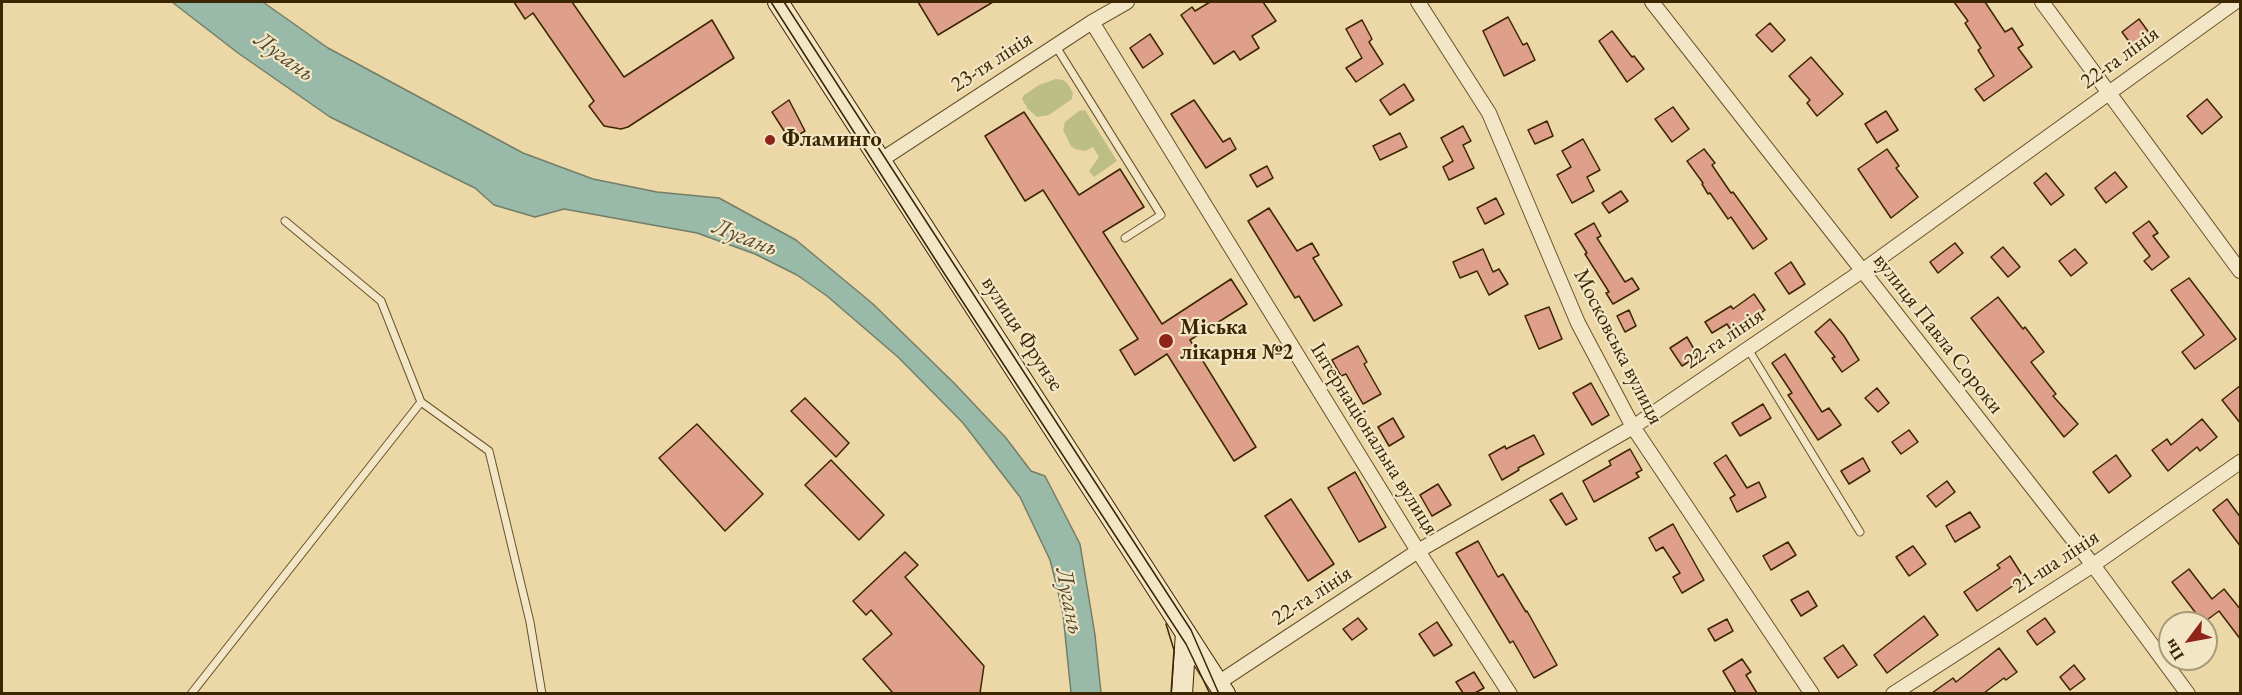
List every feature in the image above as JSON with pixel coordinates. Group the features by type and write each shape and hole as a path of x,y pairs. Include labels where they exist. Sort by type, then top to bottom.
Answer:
{"street":[{"name":"вулиця Фрунзе","path":"778,2 1222,688"},
{"name":"23-тя лінія","path":"880,160 1056,45 1127,2"},
{"name":"Московська вулиця","path":"1418,2 1489,113 1578,323 1633,427 1812,693"},
{"name":"вулиця Павла Сороки","path":"1652,2 2092,565 2188,693"},
{"path":"2042,2 2241,271"},
{"name":"22-га лінія","path":"1222,688 1418,551 1633,427 1862,271 2235,2"},
{"name":"Інтернаціональна вулиця","path":"1092,22 1418,551 1510,693"},
{"name":"21-ша лінія","path":"1893,693 2092,565 2241,462"},
{"path":"1182,693 1186,633"}],"lane":[{"path":"1056,45 1161,215 1125,238"},
{"path":"285,220 381,301 421,402 489,451 530,622 542,693"},
{"path":"1748,349 1860,532"},
{"path":"191,693 421,402"}],"green space":[{"path":"1056,79 1068,84 1073,93 1072,99 1049,115 1037,117 1022,99 1024,95 1039,85"},
{"path":"1085,110 1117,161 1094,177 1089,171 1099,157 1093,147 1085,151 1075,149 1063,130 1065,122 1079,111"}],"water":[{"name":"Лугань","path":"172,2 263,2 328,48 523,153 593,179 657,192 719,198 796,240 873,304 954,383 1006,438 1031,471 1045,476 1080,544 1095,635 1101,693 1071,693 1063,614 1050,560 1020,497 963,423 899,358 827,296 797,275 755,254 697,233 564,209 535,217 494,205 475,188 330,117 238,53"}],"building":[{"path":"514,2 572,2 624,77 712,20 734,58 628,127 621,129 604,126 589,106 594,101 533,13 525,19"},
{"path":"918,2 993,2 938,35"},
{"path":"1210,2 1263,2 1276,21 1252,36 1259,48 1240,60 1234,51 1214,64 1181,15 1192,7 1195,11"},
{"path":"1954,2 1985,2 2005,32 2012,28 2023,45 2018,48 2032,67 1984,101 1975,89 1994,76 1978,50 1981,48 1965,23 1968,21"},
{"path":"1508,17 1523,45 1527,43 1535,60 1504,76 1483,31"},
{"path":"2139,19 2150,34 2133,47 2122,32"},
{"path":"1362,20 1372,39 1369,42 1383,64 1356,82 1346,68 1362,58 1346,29"},
{"path":"1770,23 1785,40 1772,52 1756,35"},
{"path":"1612,31 1644,69 1627,82 1599,41"},
{"path":"1150,34 1163,54 1143,68 1130,48"},
{"path":"1811,57 1843,94 1817,116 1807,103 1810,100 1789,76"},
{"path":"1404,84 1414,100 1390,115 1380,100"},
{"path":"2207,99 2222,117 2202,134 2187,116"},
{"path":"789,100 805,131 790,140 772,112"},
{"path":"1194,100 1223,142 1230,138 1236,149 1206,168 1171,114"},
{"path":"1673,107 1689,129 1672,142 1655,119"},
{"path":"1886,111 1898,130 1877,143 1865,124"},
{"path":"1024,112 1079,195 1120,169 1144,207 1103,232 1162,324 1231,279 1247,304 1190,340 1256,447 1234,461 1167,354 1135,375 1120,350 1138,339 1043,190 1025,201 985,136"},
{"path":"1547,121 1553,136 1535,144 1528,130"},
{"path":"1463,126 1471,141 1463,145 1474,168 1449,180 1443,167 1453,161 1441,138"},
{"path":"1400,133 1407,147 1380,160 1373,146"},
{"path":"1583,139 1600,170 1587,177 1594,191 1572,203 1557,175 1571,167 1562,151"},
{"path":"1704,149 1715,163 1712,165 1731,193 1733,192 1767,239 1753,249 1731,217 1728,219 1710,193 1708,194 1687,161"},
{"path":"1887,149 1899,166 1896,168 1918,197 1891,218 1858,169"},
{"path":"1267,166 1273,178 1257,187 1250,175"},
{"path":"2115,172 2127,187 2106,203 2095,188"},
{"path":"2046,173 2064,195 2051,205 2034,183"},
{"path":"1621,191 1628,201 1609,213 1602,203"},
{"path":"1496,198 1504,214 1485,224 1477,208"},
{"path":"1269,208 1297,251 1312,243 1319,255 1313,258 1342,305 1314,321 1299,296 1295,298 1248,221"},
{"path":"2149,221 2158,233 2153,236 2169,257 2152,270 2144,261 2150,256 2133,233"},
{"path":"1594,223 1601,236 1597,238 1625,282 1632,278 1639,289 1613,304 1606,293 1609,292 1575,234"},
{"path":"1955,243 1963,253 1938,273 1930,262"},
{"path":"2003,247 2020,267 2008,277 1991,257"},
{"path":"1483,249 1493,272 1499,269 1508,284 1489,295 1477,271 1460,278 1453,262"},
{"path":"2075,249 2087,263 2071,276 2059,261"},
{"path":"1791,262 1805,284 1789,294 1775,273"},
{"path":"2189,278 2236,339 2195,369 2182,352 2204,335 2171,290"},
{"path":"1754,294 1765,310 1732,332 1727,324 1712,333 1705,322 1731,306 1733,309"},
{"path":"1998,297 2044,352 2031,362 2056,394 2053,396 2078,424 2064,437 1971,318"},
{"path":"1549,307 1562,339 1539,349 1525,316"},
{"path":"1629,310 1636,326 1625,332 1617,316"},
{"path":"1830,319 1859,360 1842,372 1832,358 1835,357 1815,332"},
{"path":"1687,337 1698,356 1682,366 1670,348"},
{"path":"1358,346 1367,362 1364,364 1381,394 1363,404 1346,374 1341,376 1332,360"},
{"path":"1785,354 1822,412 1829,408 1841,425 1818,440 1788,395 1792,393 1772,363"},
{"path":"1591,383 1609,415 1592,425 1573,393"},
{"path":"2241,385 2241,424 2222,400"},
{"path":"1877,388 1889,403 1878,412 1865,398"},
{"path":"805,398 849,443 836,457 791,411"},
{"path":"1763,404 1771,418 1740,436 1732,423"},
{"path":"1393,418 1404,437 1389,446 1378,427"},
{"path":"2202,419 2217,437 2200,451 2197,447 2168,471 2152,450 2167,439 2171,445"},
{"path":"697,424 763,494 725,531 659,458"},
{"path":"1909,430 1918,442 1901,454 1892,442"},
{"path":"1534,435 1544,454 1502,480 1489,455"},
{"path":"1630,449 1642,470 1636,473 1639,477 1594,502 1583,481 1611,465 1609,461"},
{"path":"1726,455 1747,488 1759,482 1766,497 1737,512 1730,498 1735,495 1714,463"},
{"path":"2116,455 2131,476 2109,493 2093,472"},
{"path":"1863,458 1870,471 1849,484 1841,471"},
{"path":"831,460 884,515 859,540 805,485"},
{"path":"1355,472 1386,527 1359,542 1328,488"},
{"path":"1947,481 1955,492 1936,507 1927,496"},
{"path":"1438,484 1451,505 1432,516 1420,495"},
{"path":"1562,493 1577,519 1566,525 1550,500"},
{"path":"1291,499 1334,564 1308,581 1265,516"},
{"path":"2227,499 2241,518 2241,547 2213,510"},
{"path":"1970,512 1980,527 1955,542 1946,526"},
{"path":"1673,524 1704,580 1682,593 1673,577 1680,573 1663,547 1656,551 1649,538"},
{"path":"1478,541 1498,577 1503,574 1527,611 1557,665 1534,678 1513,641 1510,643 1456,553"},
{"path":"1788,542 1796,555 1771,570 1763,556"},
{"path":"1913,546 1926,564 1909,576 1896,557"},
{"path":"905,552 918,565 905,577 984,666 980,693 893,693 863,659 892,634 871,610 866,615 853,601"},
{"path":"2010,556 2024,578 1977,611 1964,592 2000,568 1997,565"},
{"path":"2189,569 2212,599 2224,589 2241,610 2241,640 2219,611 2194,611 2172,582"},
{"path":"1808,591 1817,606 1801,616 1791,600"},
{"path":"1924,616 1938,635 1887,673 1874,655"},
{"path":"1358,618 1367,629 1352,640 1343,629"},
{"path":"2045,618 2055,632 2037,645 2027,631"},
{"path":"1727,619 1733,631 1715,641 1708,629"},
{"path":"1437,622 1452,645 1434,656 1419,634"},
{"path":"1843,645 1857,665 1838,678 1824,658"},
{"path":"1999,648 2017,672 2006,680 2004,678 1984,693 1932,693 1953,678 1956,682"},
{"path":"1742,659 1751,672 1746,675 1757,693 1736,693 1723,671"},
{"path":"2074,665 2085,679 2070,690 2060,677"},
{"path":"1474,672 1484,688 1475,693 1463,693 1456,682"}],"tram line":[{"path":"771,2 942,270 1186,644 1210,694"},
{"path":"784,2 1191,630 1219,694"},
{"path":"1166,624 1174,650 1171,694"}],"place":[{"name":"Фламинго","path":"770,140"},
{"name":"Міська лікарня №2","path":"1166,341"}]}
